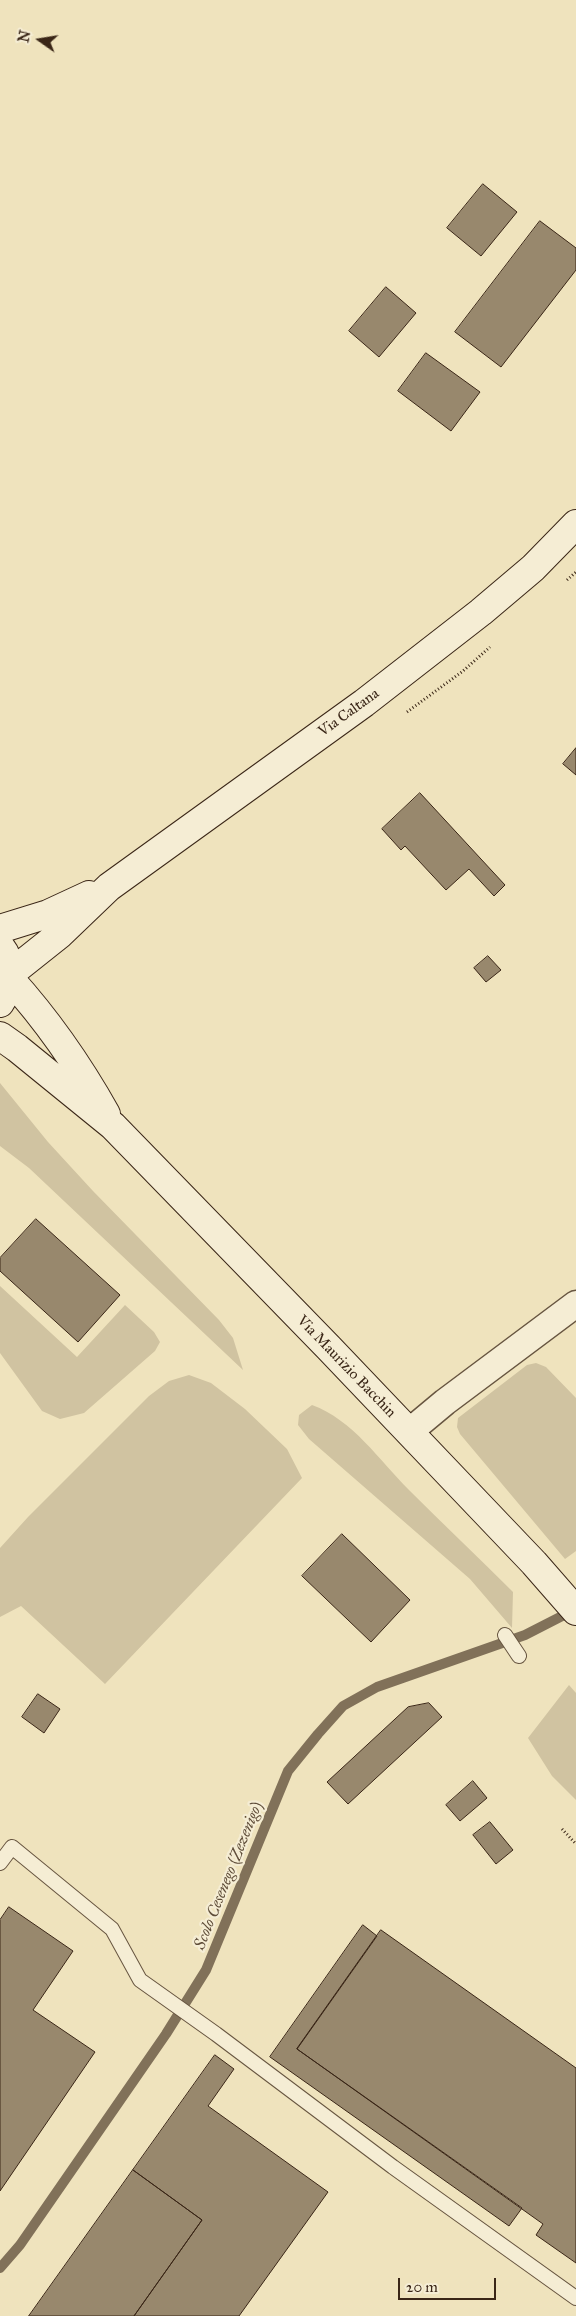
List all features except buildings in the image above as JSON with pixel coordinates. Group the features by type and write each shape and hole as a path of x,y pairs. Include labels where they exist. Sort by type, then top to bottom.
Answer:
{"main road":[{"name":"Via Caltana","path":"7,985 109,886 364,703 481,612 533,568 576,524"},
{"name":"Via Caltana","path":"0,929 48,914 109,886"},
{"path":"0,946 8,961 7,985"},
{"name":"Via Maurizio Bacchin","path":"7,985 47,1023 81,1070 113,1126"},
{"name":"Via Maurizio Bacchin","path":"0,1036 113,1126 409,1432 534,1563 576,1611"}],"street":[{"path":"409,1432 445,1402 576,1304"}],"lane":[{"path":"505,1635 519,1656"},
{"path":"0,1862 12,1847 112,1929 140,1980 216,2034 393,2167 576,2298"}],"path":[{"path":"561,586 576,572"},
{"path":"400,717 463,671 493,644"},
{"path":"562,1829 576,1844"}],"shaded area":[{"path":"0,1083 48,1142 93,1191 219,1320 233,1338 243,1370 29,1168 0,1146"},
{"path":"0,1286 77,1357 125,1305 154,1332 160,1342 155,1351 84,1413 60,1419 42,1411 0,1353"},
{"path":"536,1363 546,1367 576,1398 576,1551 565,1559 460,1434 457,1427 458,1418 527,1365"},
{"path":"189,1375 211,1383 245,1409 287,1449 302,1478 105,1684 21,1606 0,1617 0,1548 28,1517 149,1396 169,1381"},
{"path":"312,1405 340,1420 365,1442 409,1490 513,1592 512,1628 470,1579 309,1439 298,1425 299,1415"},
{"path":"569,1685 576,1693 576,1800 552,1776 528,1738"}],"waterway":[{"name":"Scolo Cesenego (Zezenigo)","path":"0,2268 20,2245 166,2034 206,1970 288,1771 318,1734 343,1706 377,1687 525,1635 574,1610"}]}
